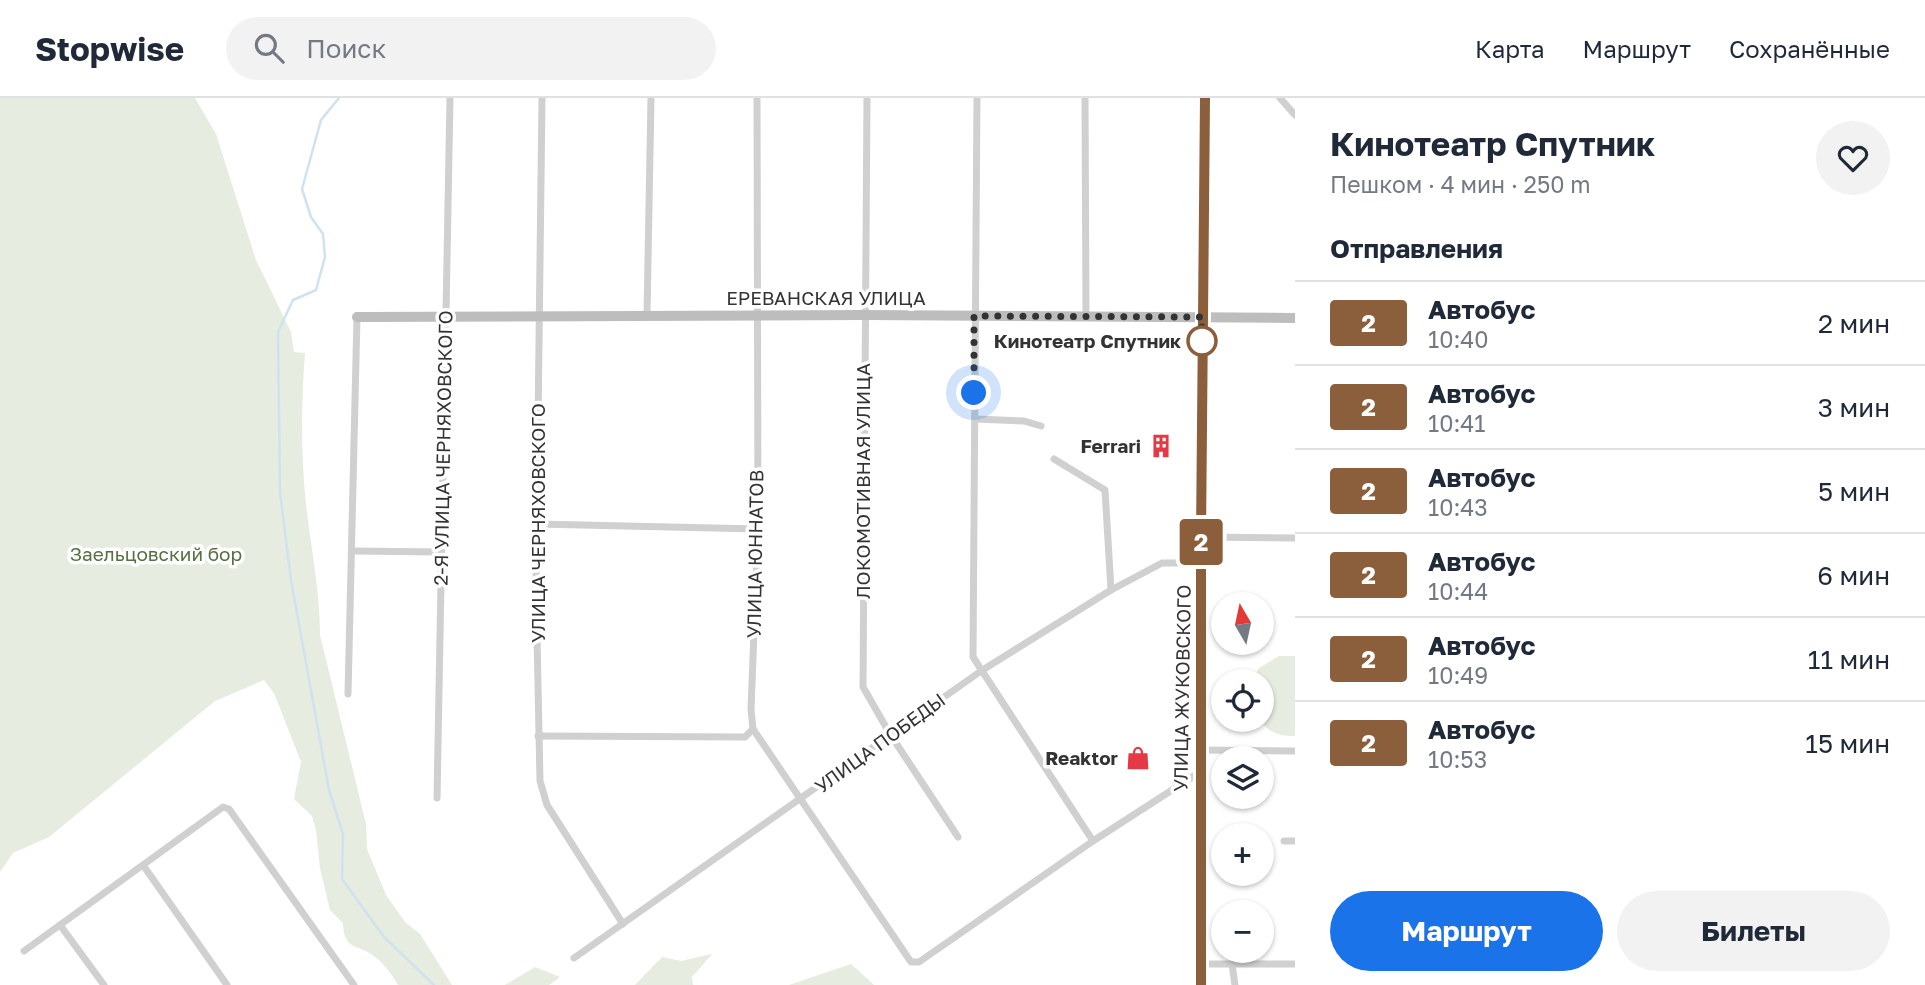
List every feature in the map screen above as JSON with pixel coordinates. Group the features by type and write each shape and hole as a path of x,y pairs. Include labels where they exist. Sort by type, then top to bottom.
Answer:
{"main road":[{"name":"УЛИЦА ЖУКОВСКОГО","path":"1201,985 1205,98"}],"street":[{"name":"2-Я УЛИЦА ЧЕРНЯХОВСКОГО","path":"437,798 450,98"},
{"name":"УЛИЦА ЧЕРНЯХОВСКОГО","path":"542,98 537,524 540,781 547,805 623,924"},
{"path":"647,315 651,98"},
{"name":"УЛИЦА ЮННАТОВ","path":"753,729 751,709 758,529 757,98"},
{"name":"ЛОКОМОТИВНАЯ УЛИЦА","path":"867,98 863,687 890,734 958,837"},
{"path":"977,98 973,657 1093,841"},
{"path":"1085,98 1086,317"},
{"path":"1280,98 1295,115"},
{"name":"ЕРЕВАНСКАЯ УЛИЦА","path":"357,317 864,314 1295,318"},
{"path":"348,694 354,551 357,317"},
{"path":"975,419 1024,421 1041,426"},
{"path":"1054,459 1104,490 1111,590"},
{"path":"537,524 758,529"},
{"path":"1201,537 1295,538"},
{"path":"354,551 441,552"},
{"name":"УЛИЦА ПОБЕДЫ","path":"574,958 981,671 1111,590 1163,563 1202,563"},
{"path":"538,736 745,737 753,729 911,962 919,962 1093,841 1200,772"},
{"path":"1200,750 1295,751"},
{"path":"24,951 223,807 229,809 354,985"},
{"path":"1284,841 1295,841"},
{"path":"143,865 226,985"},
{"path":"60,925 104,985"},
{"path":"1200,964 1295,964"},
{"path":"1232,964 1234,985"}],"green space":[{"name":"Заельцовский бор","path":"0,98 195,98 216,134 256,260 291,332 294,352 305,353 303,467 320,635 366,824 367,849 386,895 405,922 420,934 452,985 398,985 379,960 348,942 343,923 330,910 312,816 294,799 301,762 274,693 264,680 215,701 49,837 13,853 0,872"},
{"path":"1279,656 1295,656 1295,736 1273,732 1274,669 1259,668"},
{"path":"712,954 692,977 693,985 635,985 662,957 681,961"},
{"path":"851,964 874,985 789,985"},
{"path":"535,967 560,977 549,985 505,985"}],"building":[{"name":"Ferrari","path":"1153,435 1168,435 1169,456 1154,456"}],"waterway":[{"path":"339,98 321,120 302,189 311,217 323,234 325,257 316,290 293,300 278,332 280,493 291,580 329,790 343,834 342,879 384,937 434,985"}],"bus line":[{"name":"2","path":"1201,985 1205,98"}],"place":[{"name":"Кинотеатр Спутник","path":"1202,341"},
{"name":"Ferrari","path":"1161,446"},
{"name":"Reaktor","path":"1138,758"}],"route":[{"path":"974,393 974,316 1202,317 1202,341"}]}
